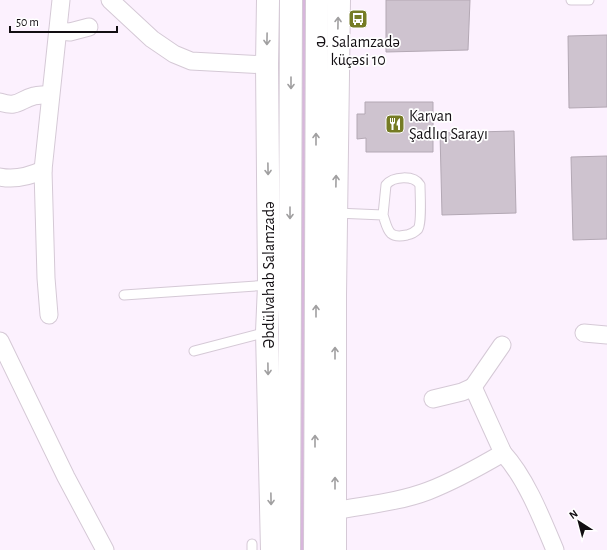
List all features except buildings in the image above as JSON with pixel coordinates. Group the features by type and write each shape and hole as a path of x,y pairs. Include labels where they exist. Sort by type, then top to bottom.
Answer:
{"main road":[{"name":"Əbdülvahab Salamzadə","path":"258,548 269,285 267,65 268,0"},
{"path":"334,550 339,0"},
{"name":"Əbdülvahab Salamzadə","path":"289,550 291,1"},
{"path":"315,550 317,1"}],"street":[{"path":"49,315 46,278 43,170 61,0"},
{"path":"110,0 152,39 174,54 191,61 267,65"},
{"path":"58,31 70,32 89,27"},
{"path":"0,102 8,105 18,103 34,96 50,94"},
{"path":"0,177 7,178 25,176 43,170"},
{"path":"584,333 607,335"},
{"path":"0,341 66,477 105,550"},
{"path":"433,399 462,392 473,387 502,345"},
{"path":"473,387 503,453 511,462 537,508 555,550"},
{"path":"335,511 406,498 428,491 503,453"}],"lane":[{"path":"571,0 589,0"},
{"path":"394,178 412,179 417,181 420,186 420,222 418,229 412,234 398,237 391,233 387,228 383,215 386,185 389,181 394,178"},
{"path":"336,213 383,215"},
{"path":"124,295 269,285"},
{"path":"194,351 268,332"}],"shaded area":[{"path":"301,0 307,0 305,550 301,550"}],"place":[{"name":"Ə. Salamzadə küçəsi 10","path":"358,19"},
{"name":"Karvan Şadlıq Sarayı","path":"395,124"}]}
